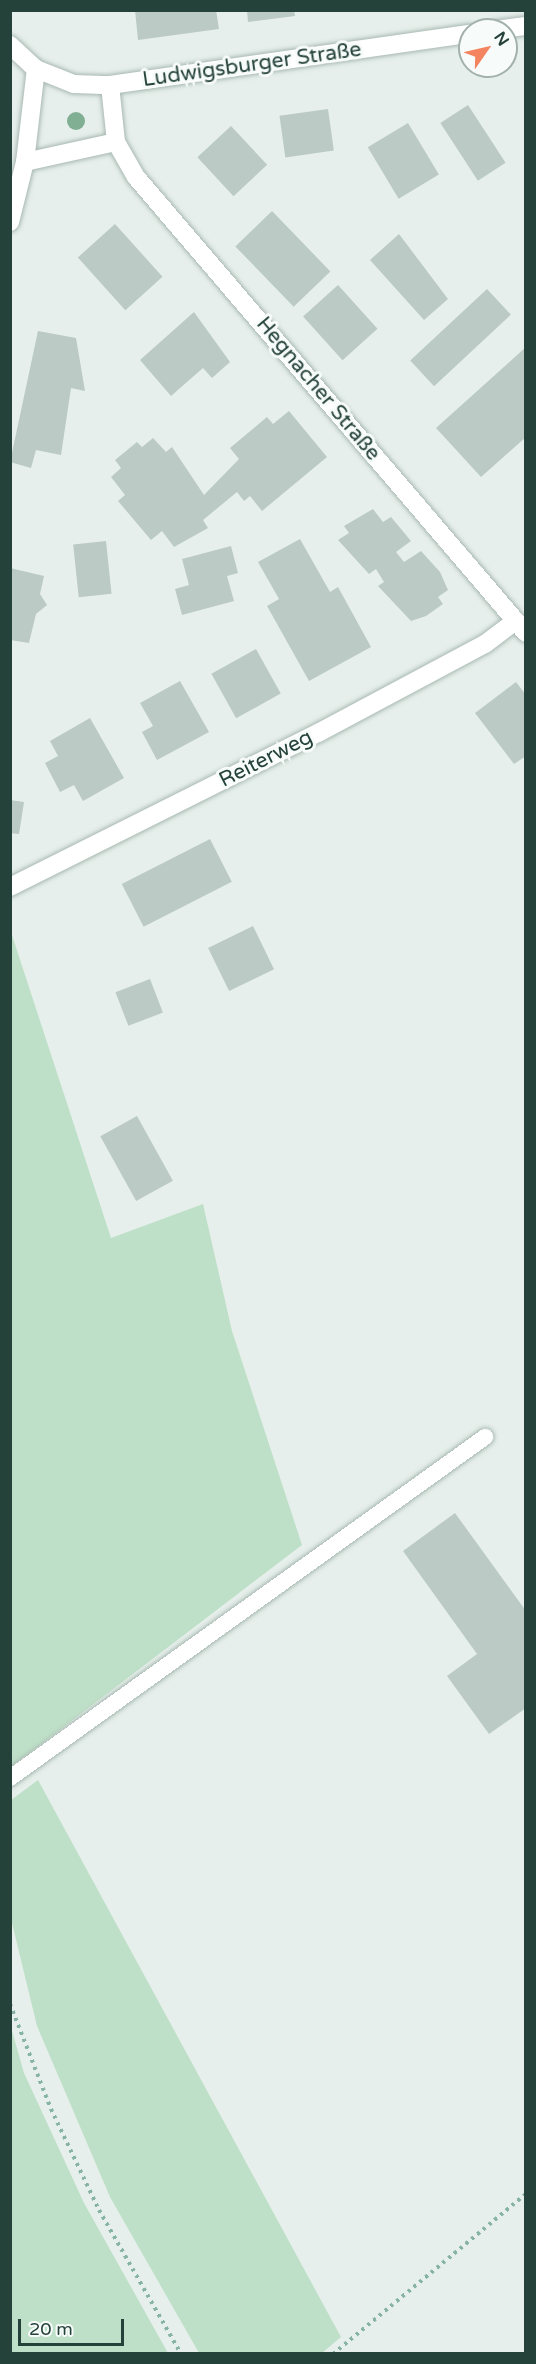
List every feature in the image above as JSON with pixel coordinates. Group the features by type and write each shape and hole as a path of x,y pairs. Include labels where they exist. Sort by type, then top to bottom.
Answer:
{"street":[{"name":"Ludwigsburger Straße","path":"36,69 74,84 110,85 458,36"},
{"path":"10,45 36,69 25,162 10,222"},
{"name":"Hegnacher Straße","path":"110,85 116,142 136,177 520,627"},
{"path":"25,162 116,142"},
{"name":"Reiterweg","path":"10,887 318,733 520,627"}],"lane":[{"path":"10,1778 485,1437"}],"path":[{"path":"10,2004 51,2109 99,2210 181,2354"},
{"path":"333,2354 525,2194"}],"green space":[{"path":"10,929 111,1238 203,1204 232,1331 302,1545 11,1767"},
{"path":"38,1780 341,2337 322,2353 199,2353 110,2197 37,2026 11,1919 11,1800"},
{"path":"11,2027 24,2073 84,2203 168,2353 11,2353"}],"building":[{"path":"135,10 216,10 219,29 138,40"},
{"path":"247,10 294,10 295,16 248,22"},
{"path":"468,105 506,163 478,181 440,123"},
{"path":"328,109 334,151 285,157 279,116"},
{"path":"408,123 439,174 399,199 368,147"},
{"path":"231,126 267,165 234,196 197,157"},
{"path":"272,211 330,271 294,307 235,246"},
{"path":"115,224 163,277 125,310 78,257"},
{"path":"399,234 448,299 424,320 370,260"},
{"path":"338,285 377,329 343,360 303,316"},
{"path":"487,289 511,315 434,386 410,361"},
{"path":"194,312 230,362 212,378 203,368 171,396 140,360"},
{"path":"38,331 76,338 85,391 71,388 61,455 36,450 31,468 10,462"},
{"path":"526,347 526,437 481,477 436,428"},
{"path":"289,411 327,457 262,511 250,496 244,501 237,492 203,520 208,528 174,547 162,531 151,540 118,501 125,495 111,477 121,468 115,460 137,442 142,447 153,438 166,452 172,447 204,495 239,459 230,448 267,417 273,424"},
{"path":"373,509 383,522 391,517 411,541 396,552 404,562 421,551 440,572 448,590 438,597 443,604 426,616 411,621 378,586 384,582 376,569 369,574 338,540 349,533 344,526"},
{"path":"300,539 330,592 338,587 371,647 309,681 267,606 279,599 258,562"},
{"path":"106,541 112,594 79,597 73,544"},
{"path":"231,546 238,573 227,576 234,601 182,615 175,589 189,585 182,559"},
{"path":"10,568 44,576 40,594 47,605 36,614 29,643 10,640"},
{"path":"256,649 281,694 236,718 211,674"},
{"path":"180,681 209,732 157,760 142,732 153,726 140,703"},
{"path":"516,682 526,695 526,756 514,764 475,713"},
{"path":"90,718 124,778 83,801 74,785 60,792 45,763 58,756 50,741"},
{"path":"10,800 24,802 19,834 10,833"},
{"path":"210,839 232,882 144,927 122,884"},
{"path":"253,926 274,969 229,991 208,948"},
{"path":"150,979 163,1013 128,1026 115,992"},
{"path":"137,1116 173,1181 136,1201 100,1136"},
{"path":"455,1513 526,1611 526,1708 489,1734 447,1676 477,1654 403,1551"}]}
